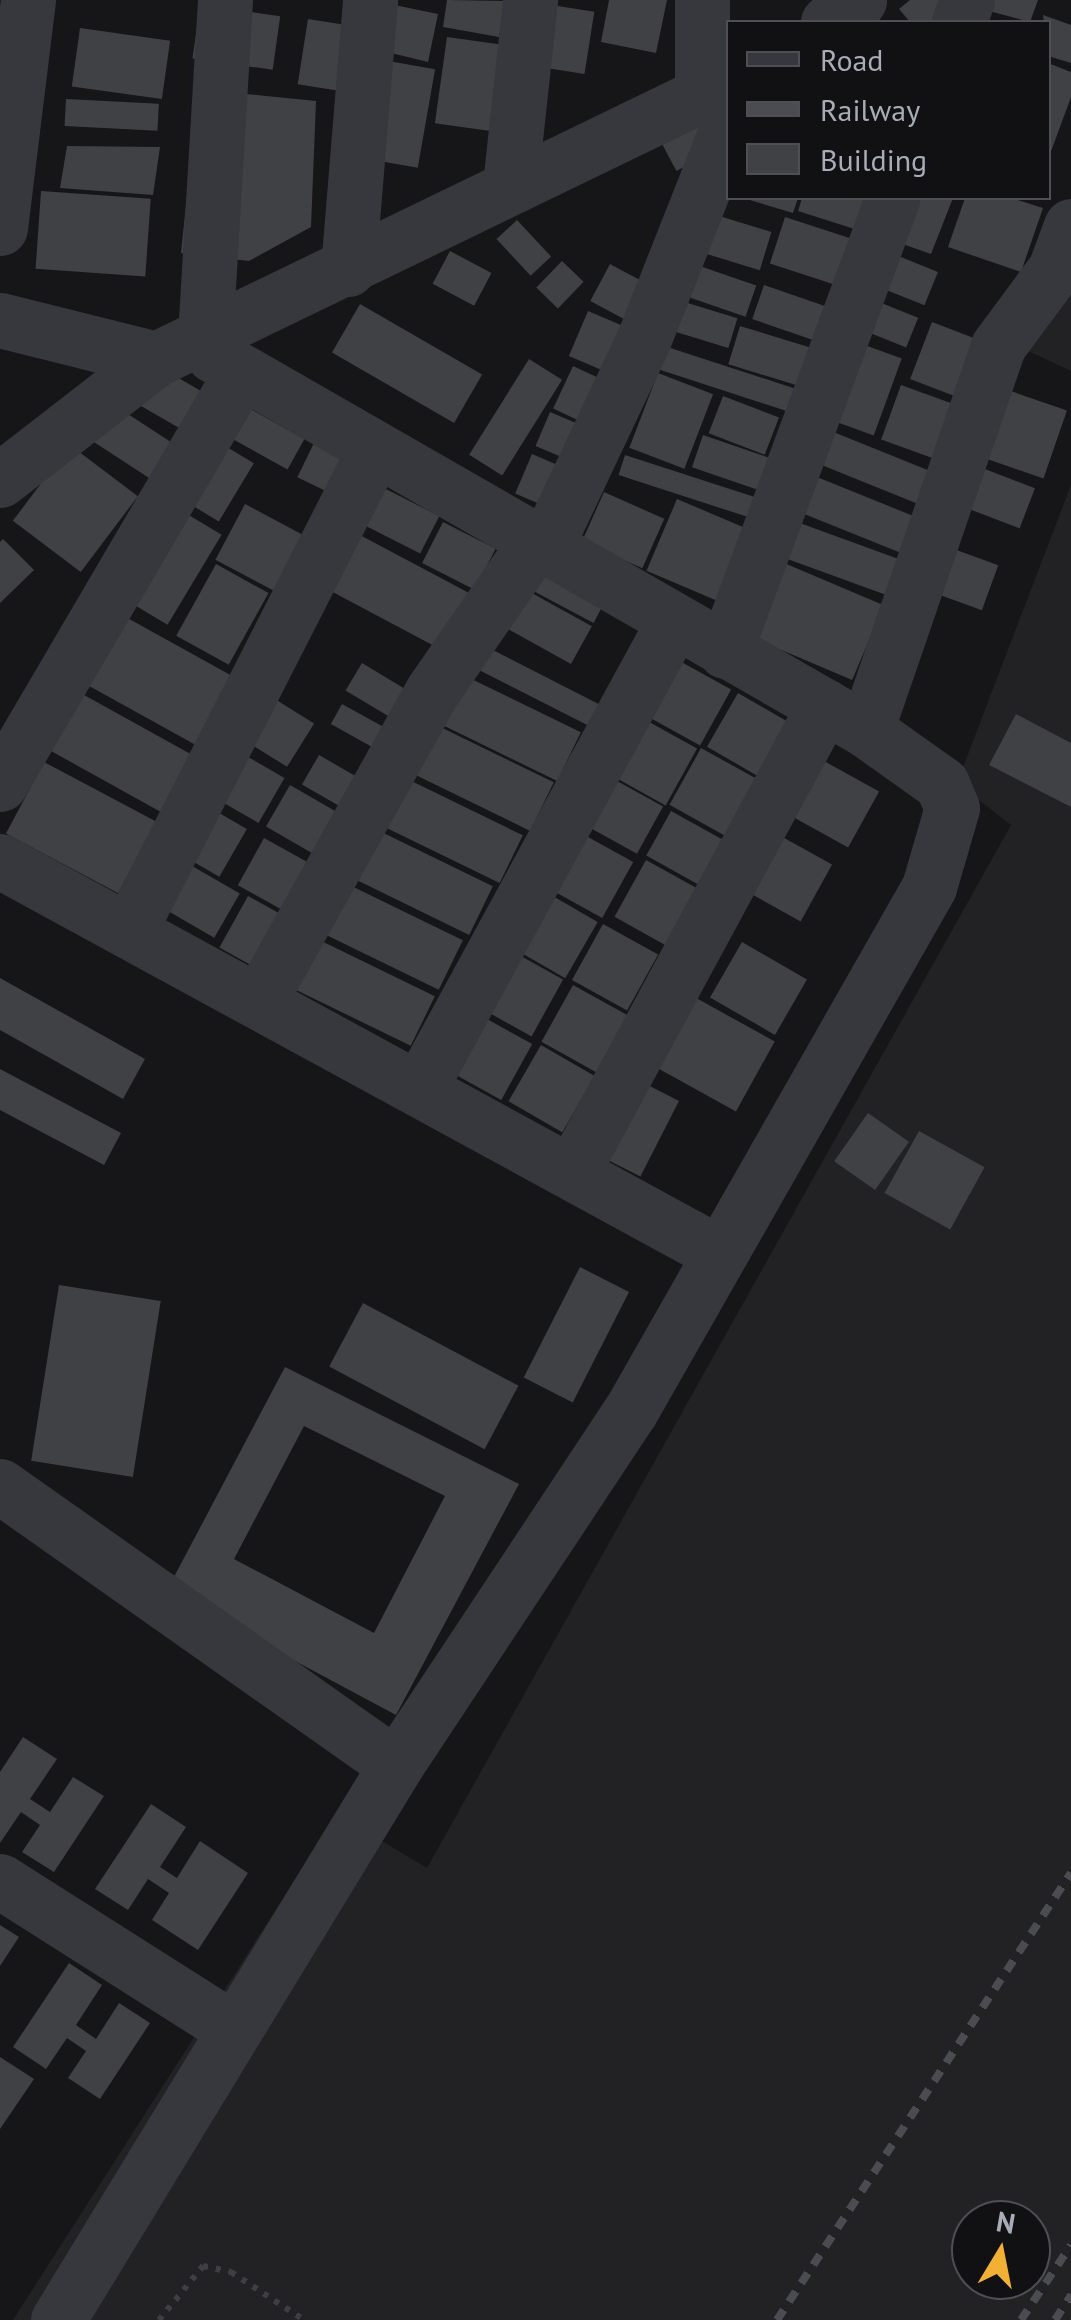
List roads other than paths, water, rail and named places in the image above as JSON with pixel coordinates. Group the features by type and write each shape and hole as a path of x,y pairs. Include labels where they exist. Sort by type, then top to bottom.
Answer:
{"street":[{"path":"0,228 28,0"},
{"path":"0,784 223,356 226,0"},
{"path":"348,269 370,0"},
{"path":"510,185 530,0"},
{"path":"259,1001 433,690 542,543 643,341 720,101 702,0"},
{"path":"831,20 859,0"},
{"path":"0,320 156,359 223,356 348,269 510,185 720,101"},
{"path":"724,650 892,200"},
{"path":"572,1172 845,718 998,346 1055,269 1071,226"},
{"path":"58,2320 396,1765 630,1412 929,887 948,837 951,797 942,784 845,718 374,451 223,356"},
{"path":"0,480 156,359"},
{"path":"129,931 374,451"},
{"path":"419,1089 674,621"},
{"path":"0,861 719,1252"},
{"path":"0,1486 396,1765"},
{"path":"0,1881 233,2028"}],"railway":[{"path":"777,2320 1071,1873"},
{"path":"1021,2320 1071,2245"},
{"path":"1055,2320 1071,2295"}]}
